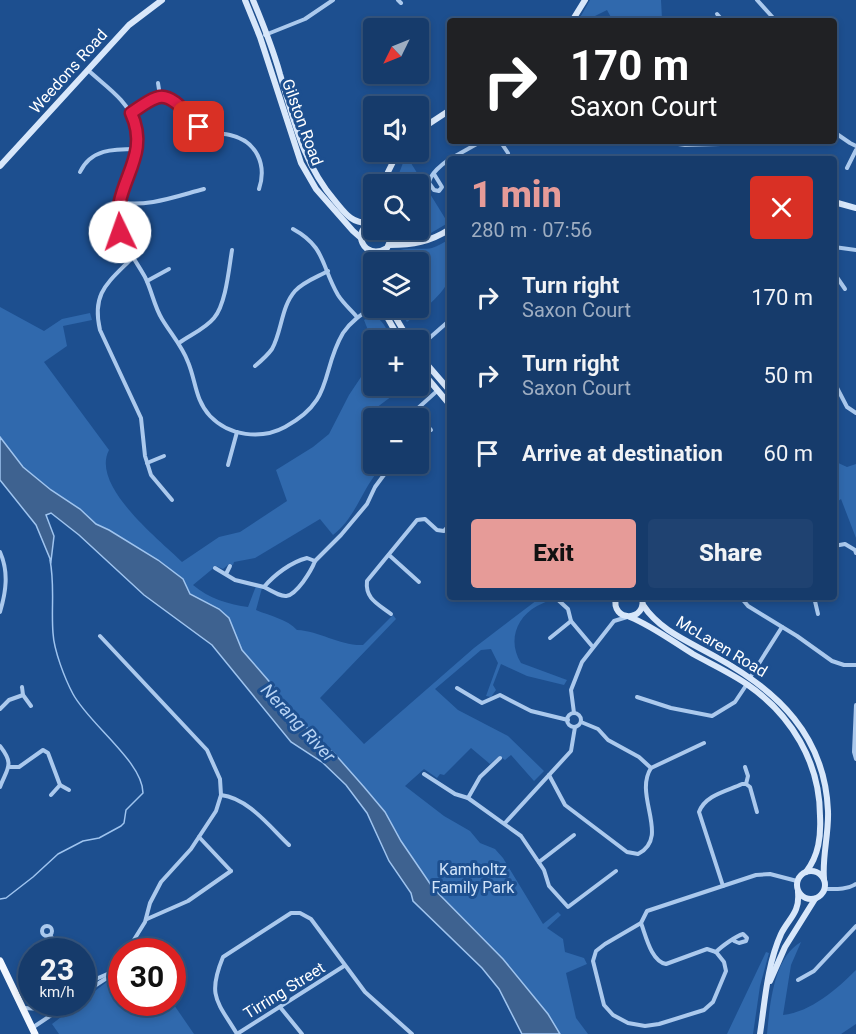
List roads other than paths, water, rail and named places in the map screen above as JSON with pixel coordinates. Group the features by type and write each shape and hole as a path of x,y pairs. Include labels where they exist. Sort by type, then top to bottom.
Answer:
{"main road":[{"name":"Weedons Road","path":"0,166 129,25 162,0"},
{"name":"Gilston Road","path":"245,0 264,36 311,169 324,190 349,218 356,222 363,222"},
{"name":"Gilston Road","path":"253,0 301,163 316,189 352,231 361,238 369,250"},
{"path":"574,18 585,0"},
{"path":"429,124 447,112"},
{"path":"837,203 856,208"},
{"path":"361,238 363,229"},
{"path":"369,250 377,252 414,244 432,239 447,231"},
{"path":"386,252 389,240"},
{"path":"407,240 414,244"},
{"path":"429,367 447,388"},
{"path":"429,381 447,402"},
{"path":"614,600 615,606"},
{"path":"628,617 639,613 643,605 642,600"},
{"name":"McLaren Road","path":"643,605 655,621 665,628 751,676 790,711 807,736 823,774 828,808 827,843 823,862 824,879"},
{"name":"McLaren Road","path":"615,606 620,614 642,622 747,684 769,701 787,720 802,743 814,775 820,809 818,850 806,872"},
{"path":"760,1034 767,987 769,974 780,938 797,911 797,881 806,872 814,872 824,879 824,889 815,899 785,947 767,987"},
{"path":"798,892 805,898 815,899"},
{"path":"0,961 18,998"},
{"path":"27,1016 34,1031"}],"street":[{"path":"264,36 305,19 333,0"},
{"path":"757,0 773,18"},
{"path":"717,14 720,18"},
{"path":"87,69 118,97 131,113 137,132 137,149 118,202 117,215 120,232 147,280 155,305 179,343 190,366 194,388 200,403 211,417 237,432 256,434 271,432 286,426 308,410 322,392 340,340 350,325 363,313"},
{"path":"158,82 160,96"},
{"path":"131,113 160,96"},
{"path":"160,96 176,103 199,127 212,133 233,136 248,143 256,151 260,160 263,177 260,189"},
{"path":"837,134 856,148 848,168"},
{"path":"455,156 477,144"},
{"path":"502,144 508,153"},
{"path":"678,144 720,144"},
{"path":"80,172 87,161 100,152 137,149"},
{"path":"434,174 447,161"},
{"path":"118,202 143,204 204,189"},
{"path":"292,229 312,242 324,261 339,296 357,317"},
{"path":"837,247 856,250"},
{"path":"179,343 215,317 220,306 232,250"},
{"path":"133,257 106,284 96,310 100,330 141,418 147,463 151,475 172,500"},
{"path":"147,280 169,269"},
{"path":"255,366 266,357 273,346 287,305 294,292 303,284 328,272"},
{"path":"837,277 845,289"},
{"path":"429,338 447,323"},
{"path":"837,388 847,407 856,413"},
{"path":"418,408 437,391"},
{"path":"228,465 237,432"},
{"path":"147,463 164,456"},
{"path":"215,568 235,580 264,587 279,596 290,597 312,570 315,561 342,535 367,504 385,474"},
{"path":"391,614 370,597 366,591 367,581 417,520 425,519 437,530 444,531 447,528"},
{"path":"837,545 845,544 855,550 856,554"},
{"path":"0,552 7,573 5,596 0,612"},
{"path":"389,555 419,582"},
{"path":"264,587 271,578 301,560 307,558 315,561"},
{"path":"226,574 230,566"},
{"path":"558,600 568,609 571,621 592,646"},
{"path":"743,600 748,606 832,662 856,665"},
{"path":"815,600 818,614"},
{"path":"614,621 615,606"},
{"path":"574,713 572,690 575,677 592,646 614,621 628,617"},
{"path":"550,638 571,621"},
{"path":"751,676 782,627"},
{"path":"100,636 207,750 220,779 221,795 216,811 191,849 160,882 150,903 146,919 135,938"},
{"path":"637,697 671,708 712,716 735,702 747,684"},
{"path":"22,687 23,695 31,706"},
{"path":"457,688 482,703 500,695 531,711 568,720"},
{"path":"0,710 9,700 23,695"},
{"path":"856,705 854,752 856,759"},
{"path":"568,720 569,716 574,713"},
{"path":"505,823 571,751 575,727 580,722 580,716 574,713"},
{"path":"568,720 570,725 575,727"},
{"path":"580,722 598,729 608,740 639,757 651,768"},
{"path":"549,775 566,805 633,854 638,855 644,851 653,833 644,788 646,776 651,768 704,743"},
{"path":"0,746 7,755 10,767 0,784"},
{"path":"10,767 19,766 43,750 48,753 60,785 69,789"},
{"path":"468,798 480,777 500,758"},
{"path":"745,767 748,776 746,784"},
{"path":"424,774 455,794 468,798 520,836 544,870 549,886 568,907 616,871"},
{"path":"746,784 750,787 757,812"},
{"path":"723,886 699,812 701,805 709,798 746,784"},
{"path":"51,795 60,785"},
{"path":"221,795 233,796 245,804 289,845"},
{"path":"539,862 574,835"},
{"path":"146,919 188,901 232,872 199,837"},
{"path":"641,923 655,957 660,963 666,964 706,949 716,952 724,962 726,971 713,1002 704,1010 645,1026 628,1023 613,1015 604,1005 592,961 596,951 641,923 647,911 756,875 770,874 797,881"},
{"path":"824,889 841,889 856,884"},
{"path":"237,1034 216,999 213,989 223,957 291,913 300,913 311,919 365,992 412,1034"},
{"path":"798,980 814,971 856,927"},
{"path":"716,952 722,946 734,941"},
{"name":"Tirring Street","path":"237,1034 344,966"},
{"path":"280,1006 302,1034"},
{"path":"34,1031 53,1016"}],"water":[{"name":"Nerang River","path":"0,437 23,467 51,490 80,509 96,524 158,560 183,579 190,594 219,609 229,618 242,650 274,687 280,702 334,753 364,787 385,812 401,841 433,888 503,959 548,1014 560,1034 522,1034 499,989 482,968 413,901 411,893 389,861 367,813 346,785 322,762 291,742 212,645 144,595 79,535 51,513 46,515 54,536 51,561 36,525 0,480"}],"waterway":[{"path":"0,899 6,898 58,854 83,841 99,838 121,826 124,823 126,810 143,793 141,781 134,769 81,706 63,673 54,640 50,560"}],"park label":[{"name":"Kamholtz Family Park","path":"473,878"}]}
